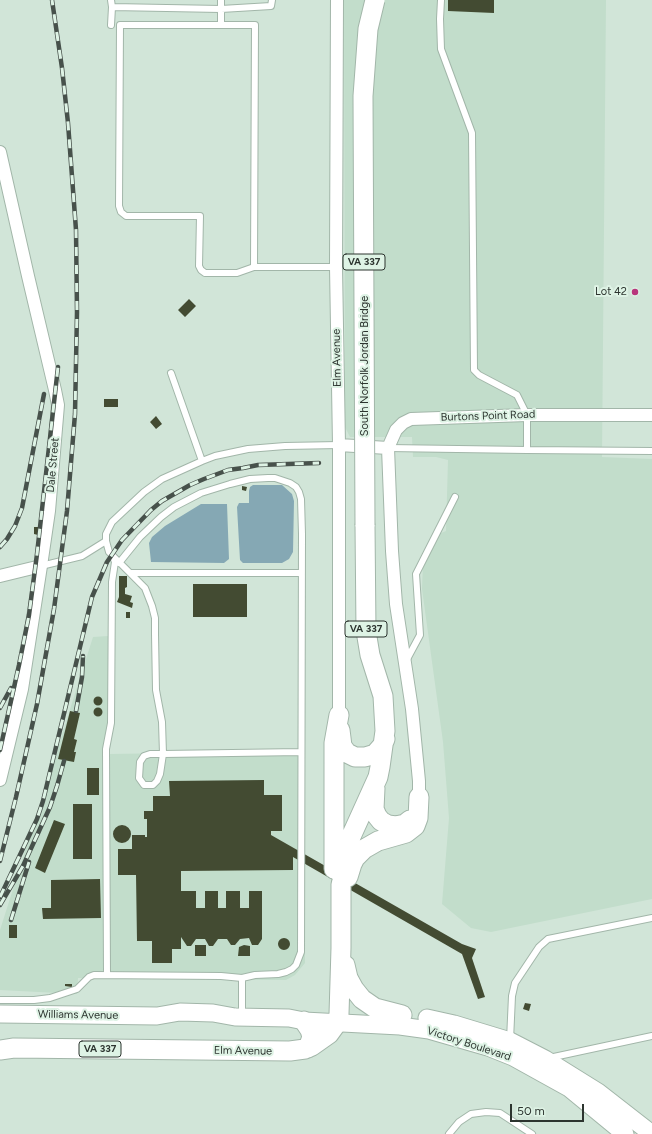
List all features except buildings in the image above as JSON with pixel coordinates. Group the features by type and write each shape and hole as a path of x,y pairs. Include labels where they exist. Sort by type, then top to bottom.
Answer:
{"main road":[{"name":"South Norfolk Jordan Bridge","path":"374,0 368,29 363,96 366,631 370,655 383,696 385,735"},
{"path":"339,715 342,746 350,755 360,758 370,756 379,750 385,735"},
{"path":"338,1018 342,948 341,880 334,743 339,715"},
{"name":"VA 337","path":"341,880 345,853 378,777 385,735"},
{"path":"378,777 374,793 374,809 378,818 388,825 401,826 409,820 415,812 419,796"},
{"path":"341,880 359,854 372,844 406,833 415,826 418,818 419,796"},
{"path":"355,828 373,836 388,838"},
{"path":"342,948 348,978 358,995 375,1008 402,1015"},
{"name":"Williams Avenue","path":"0,1014 157,1016 180,1012 213,1013 239,1017 297,1020 303,1015 338,1018"},
{"name":"Victory Boulevard","path":"338,1018 402,1015 446,1022 510,1041 524,1056 569,1088 625,1134"},
{"name":"Victory Boulevard","path":"338,1018 429,1030 488,1047 524,1056 545,1059 598,1092 652,1134"},
{"name":"Elm Avenue","path":"0,1050 14,1048 290,1051 308,1048 323,1039 333,1029 338,1018"},
{"path":"297,1020 310,1030 312,1037 308,1048"}],"street":[{"name":"Elm Avenue","path":"337,0 336,267 339,445 339,715"},
{"name":"Dale Street","path":"0,152 58,405 48,511 22,689 0,780"},
{"name":"Burtons Point Road","path":"388,448 396,430 411,419 527,415 652,415"},
{"path":"339,445 388,448 393,574 396,604 412,709 419,781 419,796"},
{"path":"0,576 41,566"}],"lane":[{"path":"111,0 111,25"},
{"path":"221,0 221,25"},
{"path":"112,7 221,9 271,6 272,0"},
{"path":"441,0 441,49 472,133 474,370 479,375 517,395 527,415 527,450"},
{"path":"254,267 255,24 120,25 119,209 123,214 129,216 200,216 199,266 203,272 208,274 237,273 254,267 336,267"},
{"path":"171,373 202,461"},
{"path":"301,752 163,754 150,754 144,756 140,762 138,778 144,785 153,785 157,781 162,766 163,754 162,722 157,702 155,678 154,618 149,596 138,580 113,557 108,549 106,534 110,524 131,502 162,479 215,456 248,449 285,446 339,445"},
{"path":"388,448 652,451"},
{"path":"0,1000 34,1000 50,998 77,990 89,977 92,976 221,976 242,978 286,972 296,965 301,952 302,573 301,499 299,492 296,487 290,483 275,478 250,479 218,487 187,499 174,507 150,528 119,562"},
{"path":"405,663 420,635 416,574 456,497"},
{"path":"41,566 82,556 106,542"},
{"path":"107,975 106,749 111,723 113,557"},
{"path":"130,573 302,573"},
{"path":"510,1041 512,996 515,983 539,947 548,939 652,918"},
{"path":"239,1017 242,978"},
{"path":"545,1059 652,1036"},
{"path":"449,1134 458,1122 471,1114 486,1112 500,1113 532,1134"}],"shaded area":[{"path":"344,0 606,0 602,457 652,459 652,899 491,932 471,928 442,904 449,818 443,742 422,589 423,562 434,536 446,531 448,460 436,457 413,457 412,437 350,437 345,427"},
{"path":"108,636 110,754 305,751 305,963 295,975 286,980 78,978 77,994 0,990 0,930 93,637"}],"water":[{"path":"253,485 282,485 292,494 294,501 293,552 289,559 282,563 243,563 240,560 237,507 239,503 249,503 249,491 250,487"},
{"path":"201,504 227,504 229,559 224,563 151,562 149,543 152,537 165,526"}],"railway":[{"path":"0,861 37,704 54,609 67,511 75,414 77,312 76,230 68,123 52,0"},
{"path":"0,750 29,615 58,367"},
{"path":"0,547 15,526 22,508 44,394"},
{"path":"0,897 37,819 43,801 92,597 107,562 122,540 151,510 162,501 204,479 228,470 258,465 319,463"},
{"path":"76,711 82,677 83,656"},
{"path":"0,708 11,688"},
{"path":"0,905 23,866 50,807 64,761"},
{"path":"11,920 29,862"}],"place":[{"name":"Lot 42","path":"635,292"}]}
